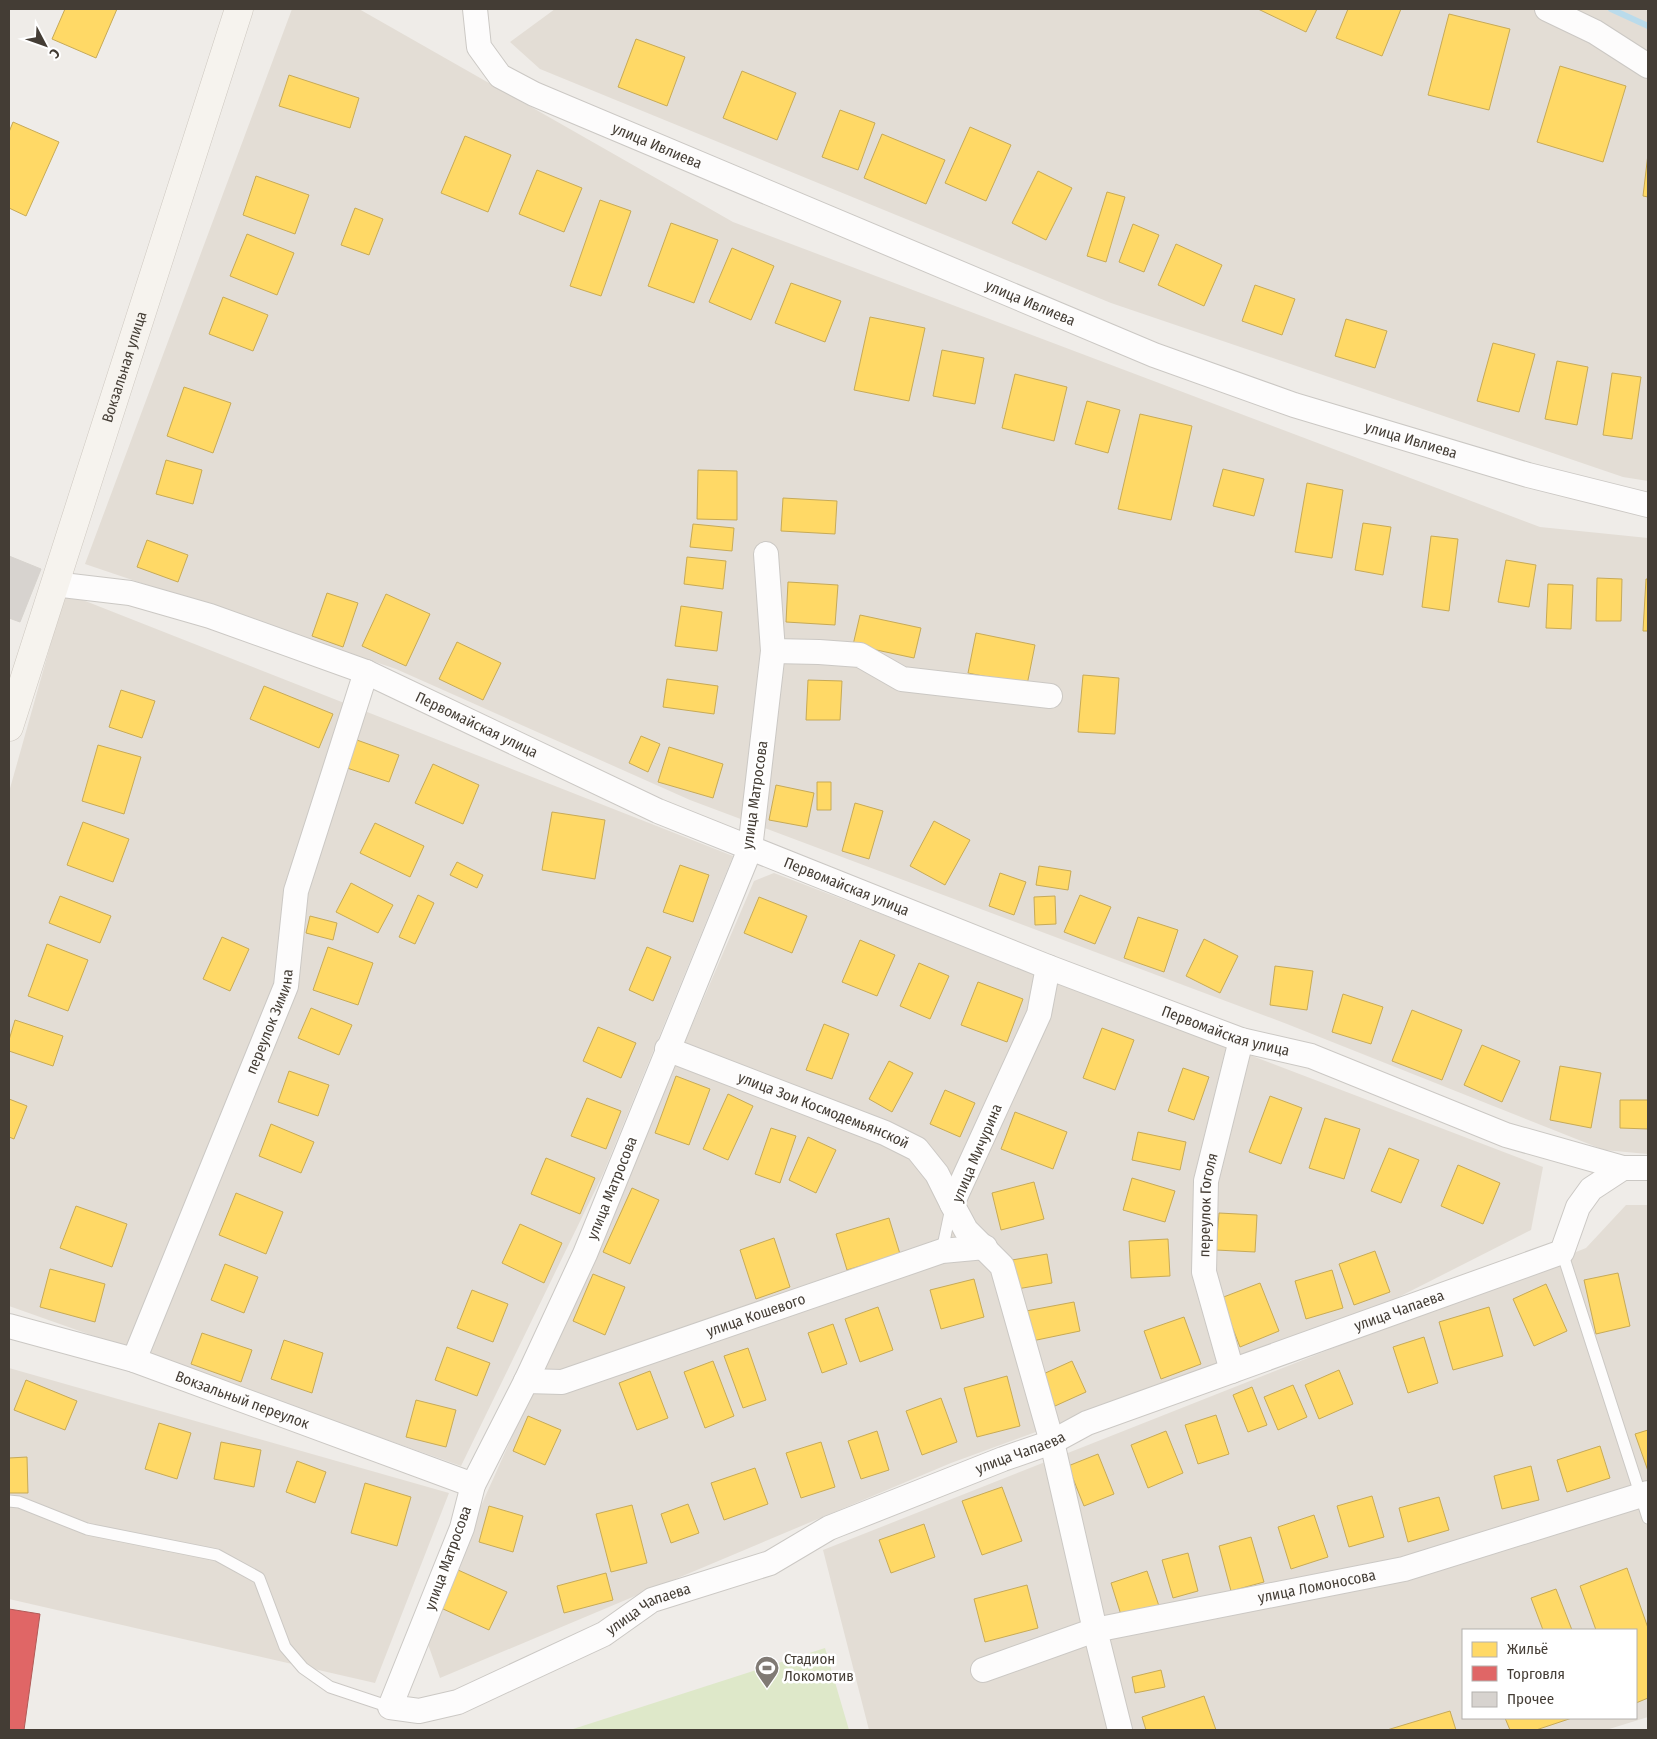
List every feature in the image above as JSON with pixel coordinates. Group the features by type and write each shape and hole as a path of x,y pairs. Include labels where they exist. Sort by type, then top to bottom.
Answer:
{"street":[{"name":"Вокзальная улица","path":"9,727 239,9"},
{"name":"улица Ивлиева","path":"476,9 479,48 500,76 534,94 1154,355 1303,408 1528,475 1648,505"},
{"path":"1547,9 1595,32 1648,66"},
{"name":"улица Матросова","path":"390,1707 462,1528 473,1485 526,1381 585,1254 750,849 773,651 766,554"},
{"name":"Первомайская улица","path":"54,584 130,594 210,616 366,672 658,811 1048,967 1241,1040 1311,1056 1506,1135 1623,1168 1648,1168"},
{"path":"773,651 860,655 902,679 1050,696"},
{"name":"переулок Зимина","path":"134,1360 286,986 296,891 366,672"},
{"name":"улица Мичурина","path":"1048,967 1039,1014 952,1204 966,1230 1002,1266 1052,1442 1120,1730"},
{"name":"переулок Гоголя","path":"1232,1371 1204,1272 1205,1199 1206,1181 1241,1040"},
{"name":"улица Зои Космодемьянской","path":"667,1049 884,1133 917,1148 937,1174 952,1204"},
{"path":"1562,1252 1578,1207 1591,1189 1623,1168"},
{"name":"улица Кошевого","path":"526,1381 562,1382 942,1251 985,1247"},
{"name":"улица Чапаева","path":"390,1707 419,1710 458,1702 604,1634 652,1600 770,1563 829,1528 1003,1459 1052,1442 1087,1423 1562,1252"},
{"name":"Вокзальный переулок","path":"9,1326 134,1360 473,1485"},
{"name":"улица Ломоносова","path":"983,1670 1095,1630 1404,1569 1645,1494"}],"lane":[{"path":"942,1251 952,1204"},
{"path":"1562,1252 1645,1494 1648,1518"},
{"path":"9,1501 19,1502 86,1529 217,1555 259,1578 285,1648 303,1668 330,1687 390,1707"}],"shaded area":[{"path":"292,9 359,9 733,222 1540,527 1648,538 1648,1154 1604,1150 1287,1024 690,800 396,669 85,564"},
{"path":"555,9 1648,9 1648,481 1623,477 1111,303 540,69 510,42"},
{"path":"65,593 733,856 603,1174 461,1466 9,1306 9,792"},
{"path":"774,873 1543,1167 1531,1230 1379,1307 951,1463 440,1678 424,1633 594,1254 754,881"},
{"path":"1626,1205 1648,1205 1648,1717 1606,1730 869,1730 823,1550 1586,1248"},
{"path":"9,1368 449,1493 375,1683 9,1599"}],"green space":[{"name":"Стадион Локомотив","path":"825,1648 849,1730 570,1730"}],"building: Жильё":[{"path":"65,9 117,9 96,58 52,39"},
{"path":"1258,9 1317,9 1306,32"},
{"path":"1348,9 1401,9 1382,56 1336,38"},
{"path":"1449,14 1510,29 1489,110 1428,95"},
{"path":"636,39 685,57 667,106 618,87"},
{"path":"1560,66 1626,86 1603,162 1537,142"},
{"path":"742,71 796,93 777,140 723,118"},
{"path":"289,75 359,98 350,128 279,106"},
{"path":"840,110 875,123 858,170 822,157"},
{"path":"13,122 59,142 26,216 9,208 9,132"},
{"path":"970,127 1011,145 986,201 945,183"},
{"path":"882,134 945,160 926,204 864,178"},
{"path":"465,136 511,155 488,212 441,193"},
{"path":"1648,154 1648,197 1643,196"},
{"path":"537,170 582,188 564,232 519,214"},
{"path":"1038,171 1072,188 1046,240 1012,223"},
{"path":"256,176 309,195 295,234 243,215"},
{"path":"1107,192 1125,197 1106,262 1087,256"},
{"path":"600,200 631,211 601,296 570,286"},
{"path":"355,208 383,219 369,255 341,245"},
{"path":"671,223 718,240 694,303 648,286"},
{"path":"1133,224 1159,235 1144,272 1119,262"},
{"path":"247,234 294,253 277,295 230,276"},
{"path":"1176,244 1222,265 1204,306 1158,285"},
{"path":"732,248 774,266 751,320 709,302"},
{"path":"791,283 841,301 825,342 775,323"},
{"path":"1255,285 1295,299 1282,335 1242,321"},
{"path":"223,297 268,315 253,351 209,334"},
{"path":"870,317 925,328 909,401 854,390"},
{"path":"1346,319 1387,331 1375,368 1335,356"},
{"path":"1493,343 1535,354 1519,412 1477,401"},
{"path":"942,350 984,358 975,404 933,396"},
{"path":"1557,361 1588,367 1577,425 1545,419"},
{"path":"1612,373 1641,377 1632,439 1603,435"},
{"path":"1015,374 1067,387 1054,441 1002,428"},
{"path":"184,387 231,403 213,453 167,436"},
{"path":"1087,401 1120,410 1108,453 1075,444"},
{"path":"1140,414 1192,426 1171,520 1118,509"},
{"path":"166,460 202,470 193,504 156,494"},
{"path":"1223,469 1264,479 1254,516 1213,506"},
{"path":"698,470 737,471 737,520 697,519"},
{"path":"1307,483 1343,490 1332,558 1295,552"},
{"path":"783,498 837,501 835,534 781,531"},
{"path":"1363,523 1391,527 1383,575 1355,570"},
{"path":"693,524 734,528 732,551 690,547"},
{"path":"1431,536 1458,539 1449,611 1422,607"},
{"path":"147,540 188,555 178,582 137,567"},
{"path":"687,557 726,561 723,589 684,584"},
{"path":"1506,560 1536,565 1529,607 1498,602"},
{"path":"1597,578 1622,579 1621,621 1596,621"},
{"path":"1646,579 1648,579 1648,631 1643,631"},
{"path":"788,582 838,585 835,625 786,622"},
{"path":"1548,584 1573,585 1571,629 1546,628"},
{"path":"327,593 358,603 343,647 312,636"},
{"path":"386,594 430,614 406,666 362,646"},
{"path":"681,606 722,612 717,651 675,646"},
{"path":"860,615 921,628 914,658 853,645"},
{"path":"976,633 1035,645 1027,685 968,673"},
{"path":"457,642 501,663 483,700 439,679"},
{"path":"1083,675 1119,678 1115,734 1078,732"},
{"path":"667,679 718,686 714,714 663,707"},
{"path":"808,680 842,681 840,720 806,720"},
{"path":"264,686 333,714 319,748 250,719"},
{"path":"121,690 155,701 142,738 109,727"},
{"path":"641,736 660,744 648,772 629,763"},
{"path":"354,739 399,755 389,782 344,767"},
{"path":"98,745 141,757 124,814 82,801"},
{"path":"669,747 723,764 713,798 658,782"},
{"path":"433,764 479,785 463,824 415,803"},
{"path":"817,782 831,782 831,810 817,810"},
{"path":"776,785 814,793 807,827 769,820"},
{"path":"855,803 883,811 869,859 842,851"},
{"path":"552,812 605,820 595,879 542,870"},
{"path":"934,821 970,840 945,885 910,866"},
{"path":"83,822 129,839 113,882 67,865"},
{"path":"375,823 424,846 410,877 360,853"},
{"path":"457,862 483,875 477,888 450,875"},
{"path":"680,865 709,875 693,922 663,912"},
{"path":"1039,866 1071,871 1068,890 1036,885"},
{"path":"1000,873 1026,882 1014,915 989,906"},
{"path":"351,883 393,905 378,933 336,912"},
{"path":"418,895 434,903 415,944 399,937"},
{"path":"1080,895 1111,907 1095,944 1064,932"},
{"path":"60,896 111,916 100,943 49,923"},
{"path":"1055,896 1056,924 1035,925 1034,897"},
{"path":"759,897 807,916 792,953 744,933"},
{"path":"310,916 337,923 333,940 306,933"},
{"path":"1138,917 1178,930 1164,972 1124,958"},
{"path":"222,937 249,949 230,991 203,979"},
{"path":"1204,939 1238,956 1220,993 1186,976"},
{"path":"860,940 895,955 877,996 842,982"},
{"path":"47,944 88,960 68,1011 28,996"},
{"path":"328,947 373,963 358,1005 313,990"},
{"path":"647,947 671,957 653,1001 629,990"},
{"path":"919,963 949,976 930,1019 900,1006"},
{"path":"1275,966 1313,971 1307,1010 1270,1005"},
{"path":"978,982 1023,999 1007,1042 961,1025"},
{"path":"1343,994 1383,1007 1371,1044 1332,1032"},
{"path":"311,1008 352,1025 339,1055 298,1038"},
{"path":"1412,1010 1462,1030 1442,1080 1392,1061"},
{"path":"15,1020 63,1036 53,1066 9,1051 9,1040"},
{"path":"824,1024 849,1034 832,1079 806,1070"},
{"path":"598,1027 636,1043 621,1078 583,1061"},
{"path":"1102,1028 1134,1040 1115,1090 1083,1078"},
{"path":"1482,1045 1520,1061 1502,1102 1464,1085"},
{"path":"889,1061 913,1073 892,1112 869,1099"},
{"path":"1560,1066 1601,1073 1591,1128 1550,1120"},
{"path":"1183,1068 1209,1077 1194,1120 1168,1111"},
{"path":"289,1071 329,1085 318,1116 278,1102"},
{"path":"676,1076 710,1089 689,1145 655,1133"},
{"path":"945,1090 975,1103 960,1137 930,1124"},
{"path":"728,1094 753,1106 728,1160 703,1149"},
{"path":"1270,1096 1302,1108 1281,1164 1249,1152"},
{"path":"587,1098 621,1111 606,1149 571,1136"},
{"path":"9,1099 27,1106 14,1139 9,1137"},
{"path":"1620,1100 1648,1100 1648,1129 1620,1128"},
{"path":"1015,1112 1067,1132 1053,1169 1001,1149"},
{"path":"1325,1118 1360,1129 1344,1179 1309,1168"},
{"path":"271,1124 314,1142 301,1173 259,1156"},
{"path":"771,1128 796,1136 780,1183 755,1174"},
{"path":"1138,1132 1186,1142 1180,1170 1132,1160"},
{"path":"808,1137 836,1150 816,1193 789,1180"},
{"path":"1389,1148 1419,1160 1401,1203 1371,1191"},
{"path":"546,1158 595,1178 580,1214 531,1194"},
{"path":"1458,1165 1500,1183 1483,1224 1441,1206"},
{"path":"1132,1178 1175,1191 1165,1222 1123,1210"},
{"path":"1034,1182 1044,1219 1001,1230 992,1193"},
{"path":"632,1188 659,1200 630,1264 603,1252"},
{"path":"236,1193 283,1212 266,1254 219,1235"},
{"path":"76,1206 127,1224 112,1267 60,1248"},
{"path":"1219,1213 1257,1215 1255,1252 1216,1250"},
{"path":"889,1218 900,1254 847,1270 836,1234"},
{"path":"520,1224 562,1243 544,1283 502,1263"},
{"path":"774,1238 790,1287 756,1299 740,1250"},
{"path":"1168,1239 1170,1276 1131,1278 1129,1241"},
{"path":"1375,1251 1390,1292 1354,1305 1339,1264"},
{"path":"1047,1254 1052,1283 1017,1289 1012,1260"},
{"path":"225,1264 258,1277 244,1313 211,1300"},
{"path":"50,1269 105,1284 95,1322 40,1307"},
{"path":"1332,1270 1343,1308 1306,1319 1295,1281"},
{"path":"1618,1273 1630,1326 1596,1334 1584,1280"},
{"path":"593,1274 625,1287 605,1335 573,1321"},
{"path":"974,1279 984,1317 941,1329 930,1290"},
{"path":"1260,1283 1279,1331 1240,1347 1221,1298"},
{"path":"1546,1284 1567,1331 1534,1346 1513,1299"},
{"path":"472,1290 508,1304 493,1342 457,1328"},
{"path":"1074,1302 1080,1331 1032,1341 1026,1311"},
{"path":"878,1307 893,1350 860,1362 845,1319"},
{"path":"1489,1307 1503,1356 1453,1370 1439,1322"},
{"path":"1184,1317 1201,1364 1161,1379 1144,1331"},
{"path":"833,1324 847,1364 822,1373 808,1333"},
{"path":"202,1333 252,1350 241,1382 191,1364"},
{"path":"1424,1337 1438,1383 1408,1393 1393,1347"},
{"path":"284,1340 323,1353 312,1393 271,1379"},
{"path":"447,1347 490,1363 477,1396 435,1380"},
{"path":"748,1348 766,1400 743,1408 724,1356"},
{"path":"713,1361 734,1416 705,1428 684,1372"},
{"path":"1072,1361 1086,1392 1055,1406 1041,1375"},
{"path":"1339,1370 1353,1404 1319,1419 1305,1385"},
{"path":"650,1371 668,1418 637,1430 619,1383"},
{"path":"1007,1376 1020,1426 977,1437 964,1388"},
{"path":"26,1380 77,1401 65,1430 14,1410"},
{"path":"1293,1385 1307,1417 1278,1430 1264,1397"},
{"path":"1252,1387 1267,1425 1248,1432 1233,1395"},
{"path":"941,1398 957,1442 922,1455 906,1411"},
{"path":"416,1400 456,1410 446,1447 406,1437"},
{"path":"1216,1415 1229,1454 1198,1464 1185,1425"},
{"path":"528,1416 561,1430 545,1465 513,1451"},
{"path":"159,1423 191,1433 177,1479 145,1469"},
{"path":"1648,1430 1648,1471 1635,1434"},
{"path":"877,1431 889,1470 861,1479 848,1441"},
{"path":"1166,1431 1183,1473 1148,1488 1131,1445"},
{"path":"221,1442 261,1450 254,1487 214,1479"},
{"path":"821,1442 835,1487 801,1498 786,1453"},
{"path":"1600,1446 1610,1478 1567,1492 1557,1460"},
{"path":"1098,1454 1114,1494 1084,1506 1068,1466"},
{"path":"27,1457 28,1493 9,1493 9,1458"},
{"path":"297,1461 326,1472 315,1503 286,1492"},
{"path":"1531,1466 1539,1500 1502,1509 1494,1476"},
{"path":"755,1468 768,1504 724,1520 711,1483"},
{"path":"365,1483 411,1497 397,1546 351,1533"},
{"path":"1002,1487 1022,1541 982,1555 962,1501"},
{"path":"1372,1496 1384,1537 1349,1547 1337,1506"},
{"path":"1439,1497 1449,1530 1408,1542 1399,1508"},
{"path":"688,1504 699,1533 671,1543 661,1514"},
{"path":"632,1505 647,1563 611,1572 596,1514"},
{"path":"489,1506 523,1516 513,1552 479,1542"},
{"path":"1314,1515 1328,1557 1291,1569 1278,1527"},
{"path":"924,1524 935,1557 891,1573 879,1540"},
{"path":"1251,1537 1264,1582 1231,1591 1219,1546"},
{"path":"1188,1553 1198,1591 1173,1598 1162,1560"},
{"path":"1627,1568 1648,1628 1648,1698 1637,1703 1637,1629 1596,1629 1580,1586"},
{"path":"458,1570 507,1592 489,1630 441,1608"},
{"path":"1147,1571 1159,1606 1122,1618 1111,1583"},
{"path":"606,1573 613,1600 564,1613 557,1586"},
{"path":"1027,1585 1038,1628 985,1642 974,1599"},
{"path":"1556,1589 1572,1629 1543,1629 1531,1598"},
{"path":"1161,1670 1165,1687 1135,1693 1132,1677"},
{"path":"1204,1696 1216,1730 1146,1730 1142,1717"},
{"path":"1450,1711 1456,1730 1387,1730"},
{"path":"1505,1719 1569,1719 1536,1730 1510,1730"}],"building: Торговля":[{"path":"9,1609 40,1614 24,1730 9,1730"}],"building: Прочее":[{"path":"9,556 41,569 20,622 9,618"}],"waterway":[{"path":"1611,9 1648,26"}],"place":[{"name":"Стадион Локомотив","path":"767,1689"}]}
